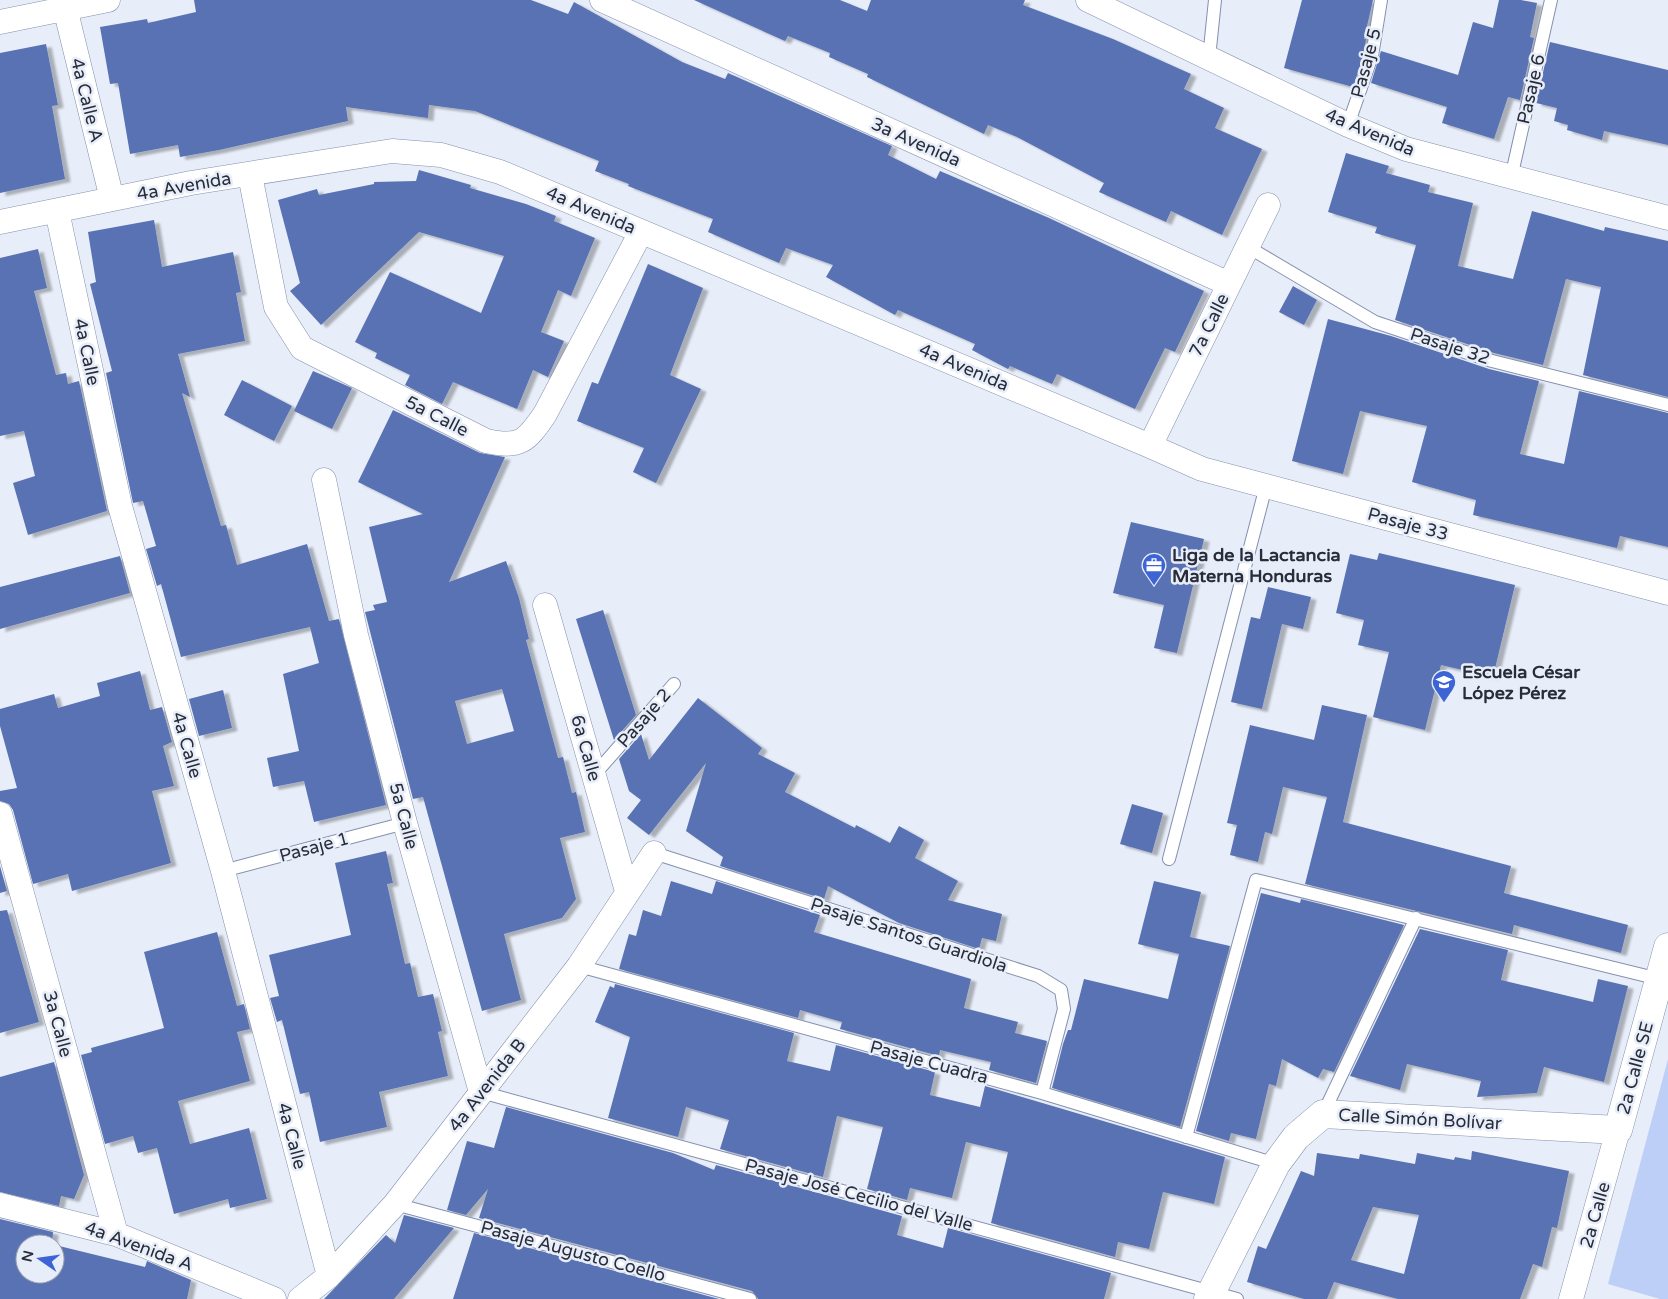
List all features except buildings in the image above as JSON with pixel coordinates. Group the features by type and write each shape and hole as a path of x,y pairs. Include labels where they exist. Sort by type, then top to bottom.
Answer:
{"street":[{"path":"0,22 64,4 108,0"},
{"name":"3a Avenida","path":"602,0 1230,284"},
{"name":"4a Avenida","path":"1088,0 1348,125 1406,149 1668,218"},
{"name":"4a Calle A","path":"64,4 112,199"},
{"name":"4a Avenida","path":"0,222 191,183 392,151 441,156 500,172 1150,446"},
{"name":"5a Calle","path":"250,175 276,307 302,348 486,441 508,446 531,435 545,414 641,232"},
{"name":"7a Calle","path":"1150,446 1268,206"},
{"name":"4a Calle","path":"57,211 120,506 223,871 329,1276"},
{"name":"Pasaje 33","path":"1150,446 1202,470 1668,593"},
{"name":"5a Calle","path":"324,480 356,635 405,823 481,1092"},
{"name":"6a Calle","path":"545,605 627,891"},
{"name":"3a Calle","path":"0,814 116,1234"},
{"name":"4a Avenida B","path":"300,1299 329,1276 395,1204 580,966 627,891 654,853"},
{"name":"2a Calle SE","path":"1618,1130 1668,948"},
{"name":"Calle Simón Bolívar","path":"1220,1296 1276,1164 1296,1136 1323,1114 1618,1130"},
{"name":"2a Calle","path":"1571,1299 1618,1130"},
{"name":"4a Avenida A","path":"0,1205 116,1234 274,1299"}],"lane":[{"path":"1208,58 1215,0"},
{"name":"Pasaje 5","path":"1348,125 1372,56 1381,0"},
{"name":"Pasaje 6","path":"1511,178 1551,0"},
{"name":"Pasaje 32","path":"1248,247 1375,322 1492,360 1668,405"},
{"path":"1169,859 1266,486"},
{"name":"Pasaje 2","path":"594,775 674,684"},
{"name":"Pasaje 1","path":"223,871 405,823"},
{"name":"Pasaje Santos Guardiola","path":"654,853 1038,976 1061,990 1064,1009 1042,1093"},
{"path":"1186,1137 1256,880 1659,979"},
{"path":"1323,1114 1416,918"},
{"name":"Pasaje Cuadra","path":"580,966 1042,1093 1276,1164"},
{"name":"Pasaje José Cecilio del Valle","path":"481,1092 1220,1296"},
{"name":"Pasaje Augusto Coello","path":"395,1204 750,1299"}],"shaded area":[{"path":"1668,1059 1668,1299 1660,1299 1608,1284"}],"place":[{"name":"Liga de la Lactancia Materna Honduras","path":"1154,586"},
{"name":"Escuela César López Pérez","path":"1444,703"}]}
